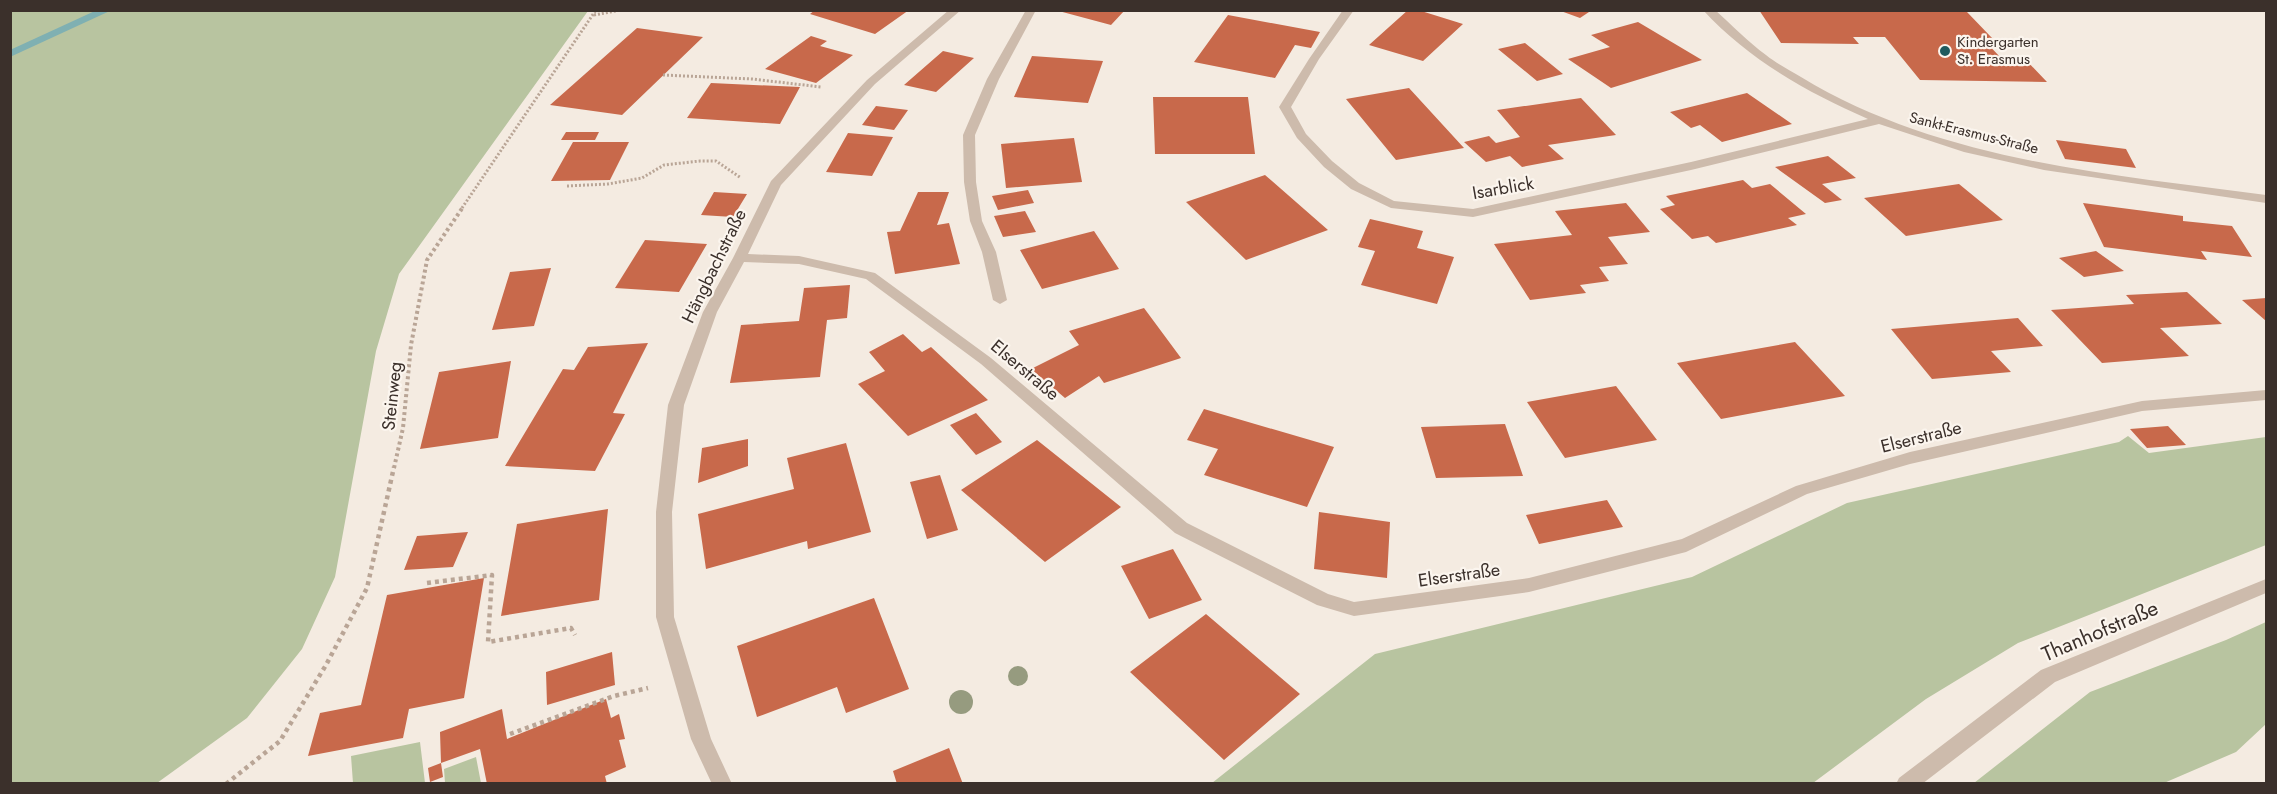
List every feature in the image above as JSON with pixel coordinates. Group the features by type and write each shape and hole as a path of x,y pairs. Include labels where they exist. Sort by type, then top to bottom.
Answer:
{"street":[{"name":"Hängbachstraße","path":"722,783 701,739 681,678 665,617 664,512 676,405 710,312 740,258 775,184 862,91 956,10"},
{"path":"1000,300 989,252 976,221 970,182 969,135 993,79 1031,10"},
{"name":"Isarblick","path":"1349,10 1314,59 1286,107 1301,136 1328,164 1355,186 1391,204 1473,213 1691,166 1876,121"},
{"name":"Sankt-Erasmus-Straße","path":"1708,10 1730,34 1766,60 1813,89 1876,121 2015,161 2266,199"},
{"name":"Elserstraße","path":"740,258 800,260 870,276 986,361 1181,528 1323,600 1354,609 1529,585 1686,545 1802,490 1910,458 2142,406 2266,395"},
{"name":"Thanhofstraße","path":"1906,783 2048,676 2266,586"}],"path":[{"name":"Steinweg","path":"225,783 280,741 326,665 367,588 403,428 411,345 428,260 596,10"},
{"path":"593,15 621,10"},
{"path":"663,75 797,85"},
{"path":"567,186 608,184 642,178 664,165 679,162 716,161 751,188 769,196"},
{"path":"427,583 492,575 488,642 571,628 575,635"},
{"path":"510,734 614,696 629,694 681,678"}],"green space":[{"path":"10,11 588,11 399,274 376,351 335,577 302,649 247,718 157,783 11,783"},
{"path":"2128,436 2149,453 2266,437 2266,545 2018,643 1926,699 1813,783 1212,783 1375,654 1692,577 1847,503 2119,442"},
{"path":"2266,622 2266,724 2236,752 2164,783 1974,783 2090,692 2226,640"},
{"path":"420,742 425,783 353,783 351,756"},
{"path":"476,757 481,783 445,783 444,769"}],"building":[{"path":"815,10 909,10 875,34 810,14"},
{"path":"1055,10 1125,10 1111,25"},
{"path":"1408,10 1418,10 1463,24 1423,61 1369,45"},
{"path":"1558,10 1592,10 1580,18"},
{"name":"Kindergarten St. Erasmus","path":"1759,10 1967,12 1992,38 1982,38 2001,58 2025,59 2047,82 1920,80 1885,37 1853,37 1859,44 1781,43"},
{"path":"1228,15 1320,32 1311,48 1295,45 1275,78 1194,62"},
{"path":"1638,22 1702,60 1611,88 1568,59 1610,47 1591,35"},
{"path":"637,28 703,37 622,115 550,105"},
{"path":"811,36 827,41 820,46 853,55 816,83 765,69"},
{"path":"1525,43 1563,74 1537,81 1498,49"},
{"path":"943,51 974,58 936,92 904,85"},
{"path":"1032,56 1103,61 1088,103 1014,97"},
{"path":"711,83 800,87 780,124 687,118"},
{"path":"1409,88 1464,148 1396,160 1346,99"},
{"path":"1747,93 1792,124 1722,142 1700,125 1691,128 1670,112"},
{"path":"1153,97 1248,97 1255,154 1155,154"},
{"path":"1581,98 1616,135 1548,145 1564,159 1522,167 1510,156 1486,162 1464,142 1489,136 1496,143 1520,137 1497,110"},
{"path":"876,106 908,110 894,130 862,125"},
{"path":"566,132 599,132 595,140 561,140"},
{"path":"848,133 893,137 872,176 826,172"},
{"path":"1074,138 1082,182 1006,188 1001,144"},
{"path":"2056,140 2126,149 2136,168 2065,159"},
{"path":"573,142 629,142 610,180 551,181"},
{"path":"1828,156 1856,178 1822,184 1842,200 1825,203 1775,167"},
{"path":"1265,175 1328,230 1246,260 1186,202"},
{"path":"1743,180 1752,188 1770,184 1806,214 1788,218 1797,225 1716,243 1708,236 1692,239 1660,209 1675,205 1666,196"},
{"path":"1959,184 2003,220 1906,236 1864,198"},
{"path":"1028,190 1034,203 998,210 992,196"},
{"path":"714,192 747,194 733,217 701,215"},
{"path":"918,192 949,192 937,225 949,223 960,264 895,274 887,232 900,231"},
{"path":"1626,203 1650,232 1608,237 1628,264 1599,267 1609,281 1580,285 1586,293 1530,300 1494,244 1572,235 1555,211"},
{"path":"2083,203 2183,216 2183,221 2232,226 2252,257 2201,251 2207,260 2104,247"},
{"path":"1025,211 1036,232 1003,237 994,216"},
{"path":"1370,219 1423,231 1417,248 1454,257 1437,304 1361,285 1375,251 1358,247"},
{"path":"1094,231 1119,269 1042,289 1020,250"},
{"path":"645,240 707,244 679,292 615,288"},
{"path":"2096,251 2124,271 2084,277 2059,258"},
{"path":"551,268 534,326 492,330 510,272"},
{"path":"850,285 847,318 827,320 820,377 730,383 741,325 799,321 804,288"},
{"path":"2187,292 2222,324 2160,328 2189,356 2102,363 2051,310 2134,304 2126,295"},
{"path":"2266,298 2266,321 2242,300"},
{"path":"1144,308 1181,358 1104,383 1099,376 1065,398 1031,369 1079,345 1069,331"},
{"path":"2018,318 2043,346 1991,351 2011,372 1932,379 1891,329"},
{"path":"903,334 922,352 931,347 988,400 908,436 858,384 885,371 869,352"},
{"path":"1795,342 1845,396 1721,419 1677,363"},
{"path":"648,343 613,413 625,414 595,471 505,466 563,369 574,370 588,347"},
{"path":"511,361 498,438 420,449 439,372"},
{"path":"1616,386 1657,440 1565,458 1527,402"},
{"path":"1204,409 1334,447 1307,507 1204,475 1218,449 1187,440"},
{"path":"976,413 1002,442 976,455 950,425"},
{"path":"1505,424 1523,476 1436,478 1421,427"},
{"path":"2168,426 2186,445 2147,448 2130,429"},
{"path":"748,439 748,466 698,483 702,448"},
{"path":"1037,440 1121,507 1045,562 961,490"},
{"path":"846,443 871,532 808,549 807,541 706,569 698,514 794,489 787,458"},
{"path":"940,475 958,530 927,539 910,482"},
{"path":"1607,500 1623,527 1539,544 1526,515"},
{"path":"608,509 599,600 501,616 517,524"},
{"path":"1319,512 1390,522 1387,578 1314,569"},
{"path":"468,532 453,567 404,570 417,536"},
{"path":"1173,549 1202,600 1149,619 1121,566"},
{"path":"484,578 464,698 409,709 403,738 308,756 320,713 361,705 387,595"},
{"path":"874,598 909,689 846,713 837,687 757,717 737,646"},
{"path":"1206,614 1300,694 1224,760 1130,672"},
{"path":"612,652 615,685 547,705 546,672"},
{"path":"606,699 611,718 619,714 625,739 619,740 626,767 605,776 607,784 487,784 480,749 441,763 440,732 502,709 507,739"},
{"path":"949,748 963,784 897,784 893,771"},
{"path":"441,763 443,777 430,782 428,768"}],"waterway":[{"path":"10,54 107,10"}],"place":[{"name":"Kindergarten St. Erasmus","path":"1945,51"}]}
